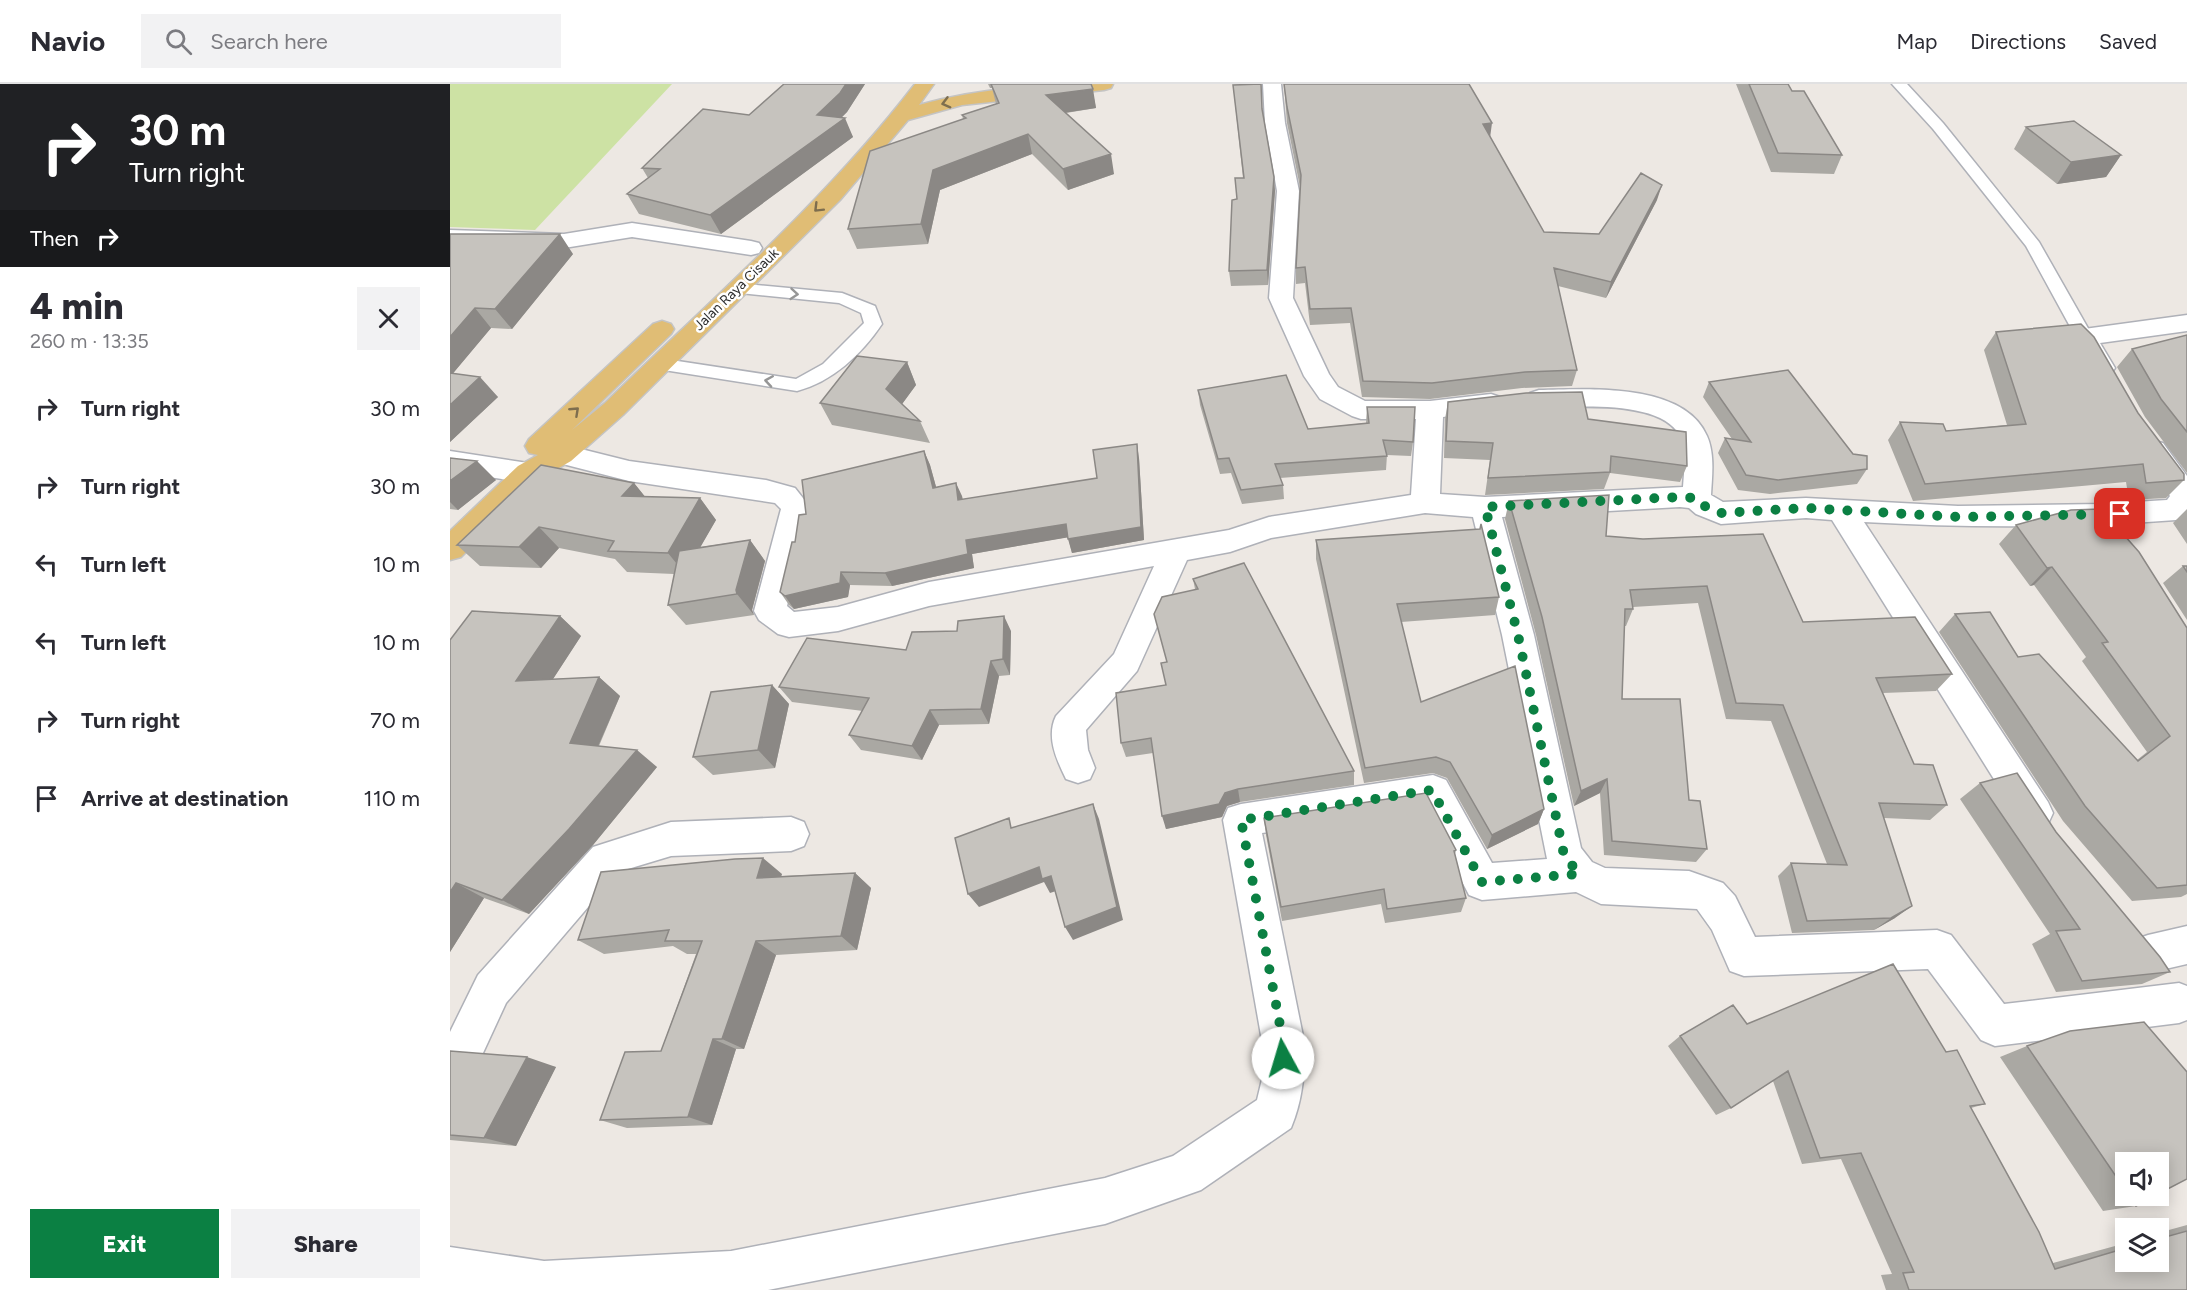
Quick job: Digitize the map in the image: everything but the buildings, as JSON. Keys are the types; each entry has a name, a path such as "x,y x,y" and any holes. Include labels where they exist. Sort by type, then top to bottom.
{"main road":[{"name":"Jalan Raya Cisauk","path":"702,292 875,132 912,84"},
{"name":"Jalan Raya Cisauk","path":"550,449 614,409 832,195 925,84"},
{"path":"900,116 961,99 1104,84"},
{"name":"Jalan Raya Cisauk","path":"450,549 528,473 678,315"}],"street":[{"path":"1272,84 1275,123 1288,191 1281,298 1317,376 1329,393 1361,410 1430,410 1522,399 1596,397 1645,403 1675,415 1690,429 1696,445 1696,498"},
{"path":"450,237 564,241 632,230 751,248"},
{"path":"2116,394 2084,337 2187,323"},
{"path":"1425,503 1430,410"},
{"path":"550,449 629,471 723,482 785,495 796,507 770,611 789,625 838,619 929,594 1230,541 1269,528 1425,503 1485,507 1696,498 1706,507 1721,513 1806,508 1958,517 2102,515 2176,510 2186,497 2139,431"},
{"path":"450,461 528,473"},
{"path":"1485,507 1518,635 1564,855 1579,874 1601,886 1689,889 1703,892 1719,906 1744,957 1937,950 1995,1026 2183,1009 2138,942 2187,945"},
{"path":"1841,510 2048,834"},
{"path":"2102,515 2120,543"},
{"path":"1078,768 1071,750 1068,726 1126,662 1177,549"},
{"path":"450,1270 547,1288 731,1274 1105,1201 1185,1174 1276,1113 1283,1063 1283,1041 1241,820 1432,790 1482,882 1579,874"},
{"path":"450,1077 492,989 606,859 671,839 791,834"}],"lane":[{"path":"1899,84 1938,126 2033,245 2084,337"},
{"path":"658,364 797,385 813,382 824,374 873,324 869,310 842,298 736,288"}],"green space":[{"path":"450,84 672,84 535,230 450,227"}],"route":[{"path":"1283,1058 1283,1041 1241,820 1432,790 1482,882 1579,874 1564,855 1518,635 1485,507 1680,497 1696,498 1706,507 1721,513 1806,508 1958,517 2120,514"}]}
